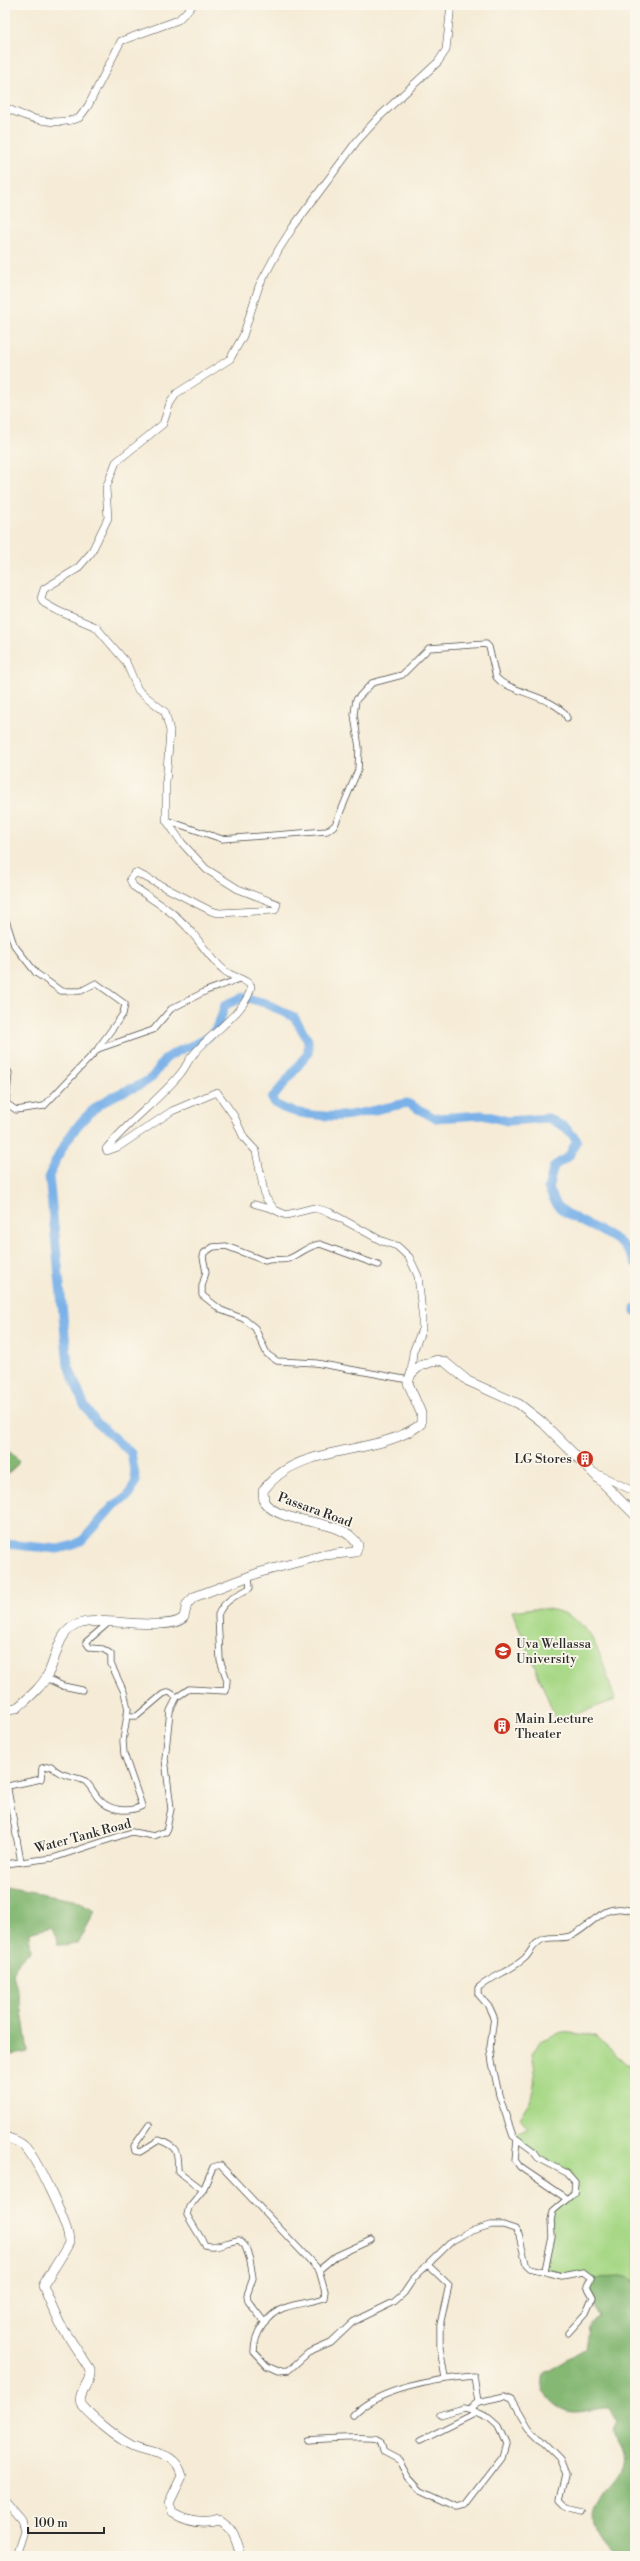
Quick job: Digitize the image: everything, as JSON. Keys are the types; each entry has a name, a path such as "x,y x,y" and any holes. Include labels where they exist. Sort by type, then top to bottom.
{"main road":[{"path":"410,1377 415,1369 437,1360 445,1362 468,1382 519,1404 542,1422 635,1515"},
{"name":"Passara Road","path":"5,1709 17,1708 46,1678 60,1640 70,1629 86,1622 106,1621 140,1624 179,1621 184,1617 187,1604 194,1597 249,1578 261,1572 324,1555 353,1554 357,1551 358,1545 350,1535 328,1526 277,1512 267,1506 262,1498 263,1491 276,1477 308,1460 383,1441 421,1424 422,1418 410,1389 410,1377"},
{"path":"5,2137 21,2143 31,2153 52,2196 68,2235 68,2244 43,2286 60,2324 90,2370 90,2377 81,2394 81,2404 130,2445 157,2451 172,2460 182,2476 169,2503 172,2512 193,2521 204,2523 219,2519 228,2524 234,2533 241,2556"}],"street":[{"path":"5,107 25,118 52,121 78,118 88,106 121,41 178,20 193,5"},
{"path":"274,1210 265,1197 256,1151 244,1138 234,1116 217,1092 172,1111 110,1152 106,1149 169,1086 182,1072 193,1055 247,999 251,986 247,981 239,979 224,970 174,914 130,884 130,879 139,874 170,892 219,913 275,910 277,904 238,889 206,869 194,859 166,820 166,783 170,731 165,712 138,690 126,662 107,637 96,627 44,603 41,593 48,586 77,570 92,553 108,518 106,488 116,462 163,424 170,402 177,393 230,359 243,336 259,286 279,249 293,228 357,141 378,117 438,62 446,50 451,5"},
{"path":"166,820 222,839 327,831 335,825 358,770 359,748 354,714 356,700 372,683 402,675 429,648 486,644 489,647 496,677 500,681 553,705 565,713 567,718"},
{"path":"5,917 14,945 36,973 61,991 82,991 96,983 125,1004 123,1014 98,1049 44,1106 32,1110 16,1110 6,1103 9,1073 5,1066"},
{"path":"98,1049 153,1030 171,1009 206,991 239,979"},
{"path":"254,1204 286,1215 314,1208 328,1212 382,1241 397,1246 409,1257 418,1276 422,1312 422,1329 413,1352 410,1377 316,1363 277,1361 267,1354 255,1328 244,1319 221,1310 202,1296 202,1286 206,1272 203,1257 204,1253 213,1247 226,1246 265,1261 273,1258 287,1260 311,1245 320,1244 378,1265"},
{"path":"587,1468 635,1492"},
{"path":"126,1716 137,1716 163,1694 169,1692 177,1697 189,1689 226,1691 228,1680 220,1660 220,1639 217,1627 220,1609 238,1592 250,1588 249,1578"},
{"path":"20,1862 8,1786 41,1779 42,1768 51,1766 56,1773 86,1782 105,1804 124,1810 134,1810 142,1806 124,1754 123,1741 128,1709 124,1692 111,1664 111,1654 103,1649 88,1646 86,1642 106,1625 106,1621"},
{"path":"46,1678 63,1686 82,1690"},
{"name":"Water Tank Road","path":"5,1864 53,1858 132,1832 154,1836 166,1831 171,1798 165,1759 170,1711 177,1697"},
{"path":"545,2270 552,2237 551,2220 553,2211 574,2193 576,2188 575,2182 567,2173 538,2158 532,2150 513,2136 498,2095 492,2062 490,2047 494,2017 490,2008 478,1994 478,1988 525,1958 536,1944 543,1939 562,1939 574,1934 603,1912 623,1908 635,1912"},
{"path":"149,2125 134,2146 135,2151 140,2152 159,2140 174,2145 177,2152 178,2171 203,2190"},
{"path":"517,2140 515,2160 520,2167 567,2199"},
{"path":"265,2322 248,2301 247,2295 253,2278 245,2246 239,2240 228,2241 211,2247 205,2245 187,2215 189,2207 203,2190 208,2174 213,2167 220,2165 319,2270 325,2291 324,2298 309,2304 282,2308 265,2322 258,2332 254,2343 254,2352 267,2366 278,2371 289,2370 308,2354 331,2343 354,2322 394,2302 404,2293 414,2278 429,2266 452,2241 468,2232 491,2225 503,2225 515,2229 519,2235 526,2264 530,2268 545,2270 562,2276 583,2272 591,2278 587,2286 593,2297 588,2307 568,2333"},
{"path":"319,2270 336,2256 371,2240"},
{"path":"429,2266 449,2285 440,2325 444,2378"},
{"path":"353,2415 363,2405 375,2398 444,2378 474,2376 478,2402"},
{"path":"440,2415 469,2409 478,2402 505,2396 512,2399 529,2428 560,2459 566,2474 560,2500 567,2507 581,2511"},
{"path":"308,2440 342,2440 364,2437 378,2439 382,2443 384,2452 399,2460 408,2476 421,2490 458,2507 466,2505 490,2476 502,2458 506,2444 498,2426 489,2418 469,2409"},
{"path":"420,2441 476,2413"},
{"path":"6,2505 21,2521 24,2531 16,2556"}],"green space":[{"path":"5,1448 18,1459 18,1464 5,1476"},
{"path":"534,1608 554,1610 570,1616 582,1625 598,1650 615,1700 557,1721 512,1611"},
{"path":"5,1888 73,1900 95,1911 78,1944 58,1945 57,1936 51,1927 29,1933 31,1951 18,1961 13,1974 21,2004 28,2052 7,2056 5,2054"},
{"path":"562,2032 596,2036 635,2072 635,2281 626,2277 591,2278 589,2274 568,2275 545,2270 553,2211 576,2188 567,2173 549,2165 513,2136 528,2127 520,2118 530,2101 535,2087 535,2073 532,2053 542,2040"},
{"path":"626,2277 635,2281 635,2556 613,2556 601,2539 595,2525 594,2517 597,2504 623,2469 624,2454 612,2432 617,2422 610,2408 575,2412 568,2411 554,2404 545,2393 543,2379 545,2372 586,2348 589,2327 599,2316 587,2286 591,2278"}],"waterway":[{"path":"5,1544 58,1549 74,1545 84,1539 113,1506 128,1496 136,1481 131,1453 95,1421 84,1405 68,1365 49,1176 66,1142 90,1113 110,1098 136,1087 151,1078 163,1061 168,1057 210,1036 216,1029 225,1005 244,997 265,1003 294,1017 308,1040 308,1053 272,1099 285,1109 307,1114 342,1116 407,1103 435,1118 483,1115 508,1121 548,1118 565,1127 577,1140 569,1156 554,1166 548,1188 555,1202 570,1216 612,1237 622,1244 635,1263"}],"place":[{"name":"LG Stores","path":"585,1459"},
{"name":"Uva Wellassa University","path":"503,1651"},
{"name":"Main Lecture Theater","path":"502,1726"}]}
